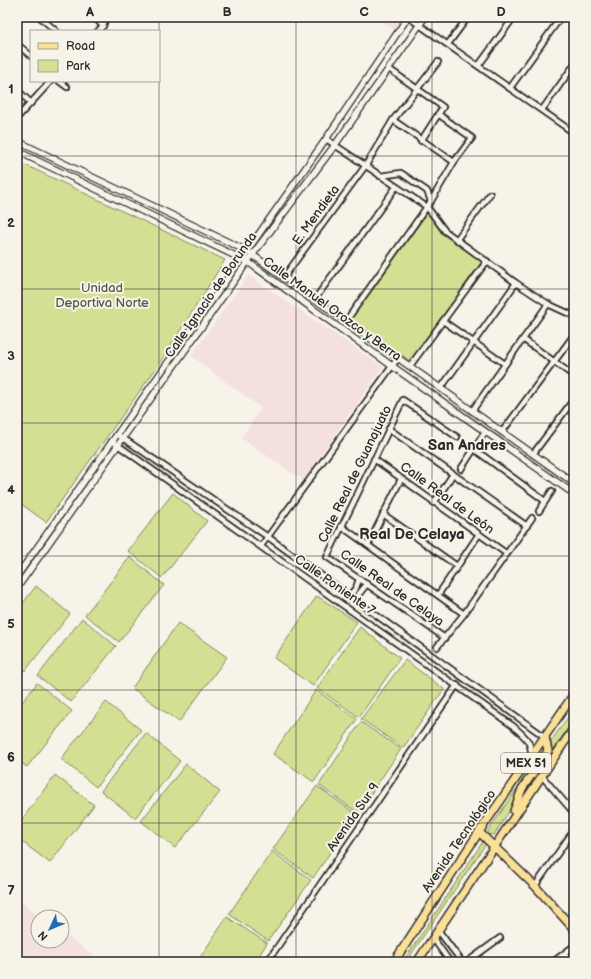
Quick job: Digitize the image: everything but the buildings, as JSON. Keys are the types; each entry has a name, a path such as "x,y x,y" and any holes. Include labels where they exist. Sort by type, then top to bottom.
{"main road":[{"name":"Avenida Tecnológico","path":"394,962 479,832 574,694"},
{"name":"MEX 51","path":"417,962 508,824 574,728"},
{"path":"508,824 522,789 548,751 545,737"},
{"path":"479,832 535,886 574,930"}],"street":[{"path":"40,17 55,30"},
{"path":"94,17 103,26"},
{"path":"99,30 103,26 106,17"},
{"path":"408,17 479,65 574,133"},
{"name":"Calle Ignacio de Borunda","path":"17,576 326,139 408,17"},
{"name":"Calle Ignacio de Borunda","path":"17,588 253,254 335,145 425,17"},
{"path":"448,44 468,17"},
{"path":"479,65 514,17"},
{"path":"510,88 561,17"},
{"path":"17,44 30,55"},
{"name":"E. Mendieta","path":"284,277 366,166 393,120 438,62"},
{"path":"542,110 574,65"},
{"path":"389,69 444,107 421,141"},
{"path":"17,118 50,82"},
{"path":"60,82 67,88"},
{"path":"17,90 31,103"},
{"path":"346,321 427,207 454,162 472,138 438,114"},
{"path":"393,120 421,141 454,162"},
{"path":"326,139 427,207 445,231 516,283 548,304 574,316"},
{"name":"Calle Manuel Orozco y Berra","path":"17,141 253,254 574,483"},
{"name":"Calle Manuel Orozco y Berra","path":"17,151 242,258 574,494"},
{"path":"380,176 401,173 427,191 431,201"},
{"path":"315,299 396,187"},
{"path":"457,239 490,194"},
{"path":"410,366 487,261"},
{"path":"441,388 516,283"},
{"path":"472,411 548,304"},
{"path":"443,321 505,364"},
{"path":"502,432 574,335"},
{"path":"523,339 574,376"},
{"path":"261,546 398,358"},
{"path":"533,454 574,399"},
{"name":"Calle Real de Guanajuato","path":"327,556 403,400 456,437"},
{"path":"389,429 527,526"},
{"path":"461,469 485,432"},
{"name":"Calle Poniente 7","path":"117,434 268,537 545,737"},
{"name":"Calle Poniente 7","path":"112,441 513,726 528,739 532,749 531,756"},
{"path":"474,449 545,501"},
{"name":"Calle Real de León","path":"374,459 507,554"},
{"path":"434,503 453,474"},
{"path":"368,545 401,479"},
{"path":"539,511 552,491"},
{"path":"383,514 457,566"},
{"path":"437,647 464,614 532,518"},
{"path":"341,526 464,614"},
{"path":"438,595 479,534"},
{"name":"Calle Real de Celaya","path":"327,556 445,638"},
{"path":"349,596 356,588 359,579"},
{"path":"354,600 367,584"},
{"name":"Avenida Sur 9","path":"267,962 457,685"},
{"path":"541,775 574,813"},
{"path":"535,886 574,830"},
{"path":"438,930 462,962"},
{"path":"433,938 450,962"},
{"path":"468,962 500,938"},
{"path":"553,962 574,946"},
{"path":"564,954 571,962"}],"shaded area":[{"path":"376,17 406,17 395,31"},
{"path":"248,275 383,367 303,480 241,438 261,408 191,356"},
{"path":"17,899 30,909 30,949 70,949 70,938 102,962 22,962 17,956"}],"green space":[{"name":"Unidad Deportiva Norte","path":"17,161 225,260 157,367 46,522 17,501"},
{"path":"428,212 442,234 482,261 410,361 351,320"},
{"path":"173,493 207,521 162,578 128,551"},
{"path":"130,557 164,585 119,642 85,615"},
{"path":"36,586 70,614 25,671 17,664 17,611"},
{"path":"317,596 357,622 313,686 274,658"},
{"path":"82,618 116,646 71,702 38,676"},
{"path":"178,623 227,657 179,722 132,688"},
{"path":"360,627 400,658 359,717 317,688"},
{"path":"405,660 444,689 403,748 361,719"},
{"path":"37,683 72,711 27,767 17,760 17,709"},
{"path":"316,690 357,719 314,782 273,754"},
{"path":"106,702 141,730 96,787 61,759"},
{"path":"574,709 574,719 549,756 551,741"},
{"path":"361,722 401,749 358,813 319,785"},
{"path":"146,733 180,761 135,818 101,791"},
{"path":"541,753 545,755 494,835 488,834 488,831"},
{"path":"186,764 220,792 175,848 141,821"},
{"path":"55,775 94,805 50,863 17,838 17,826"},
{"path":"317,786 356,814 313,878 273,849"},
{"path":"484,840 487,842 406,962 403,962"},
{"path":"272,851 311,880 268,941 229,914"},
{"path":"227,917 267,943 255,962 197,962"}],"district":[{"name":"San Andres","path":"467,445"},
{"name":"Real De Celaya","path":"412,534"}]}
